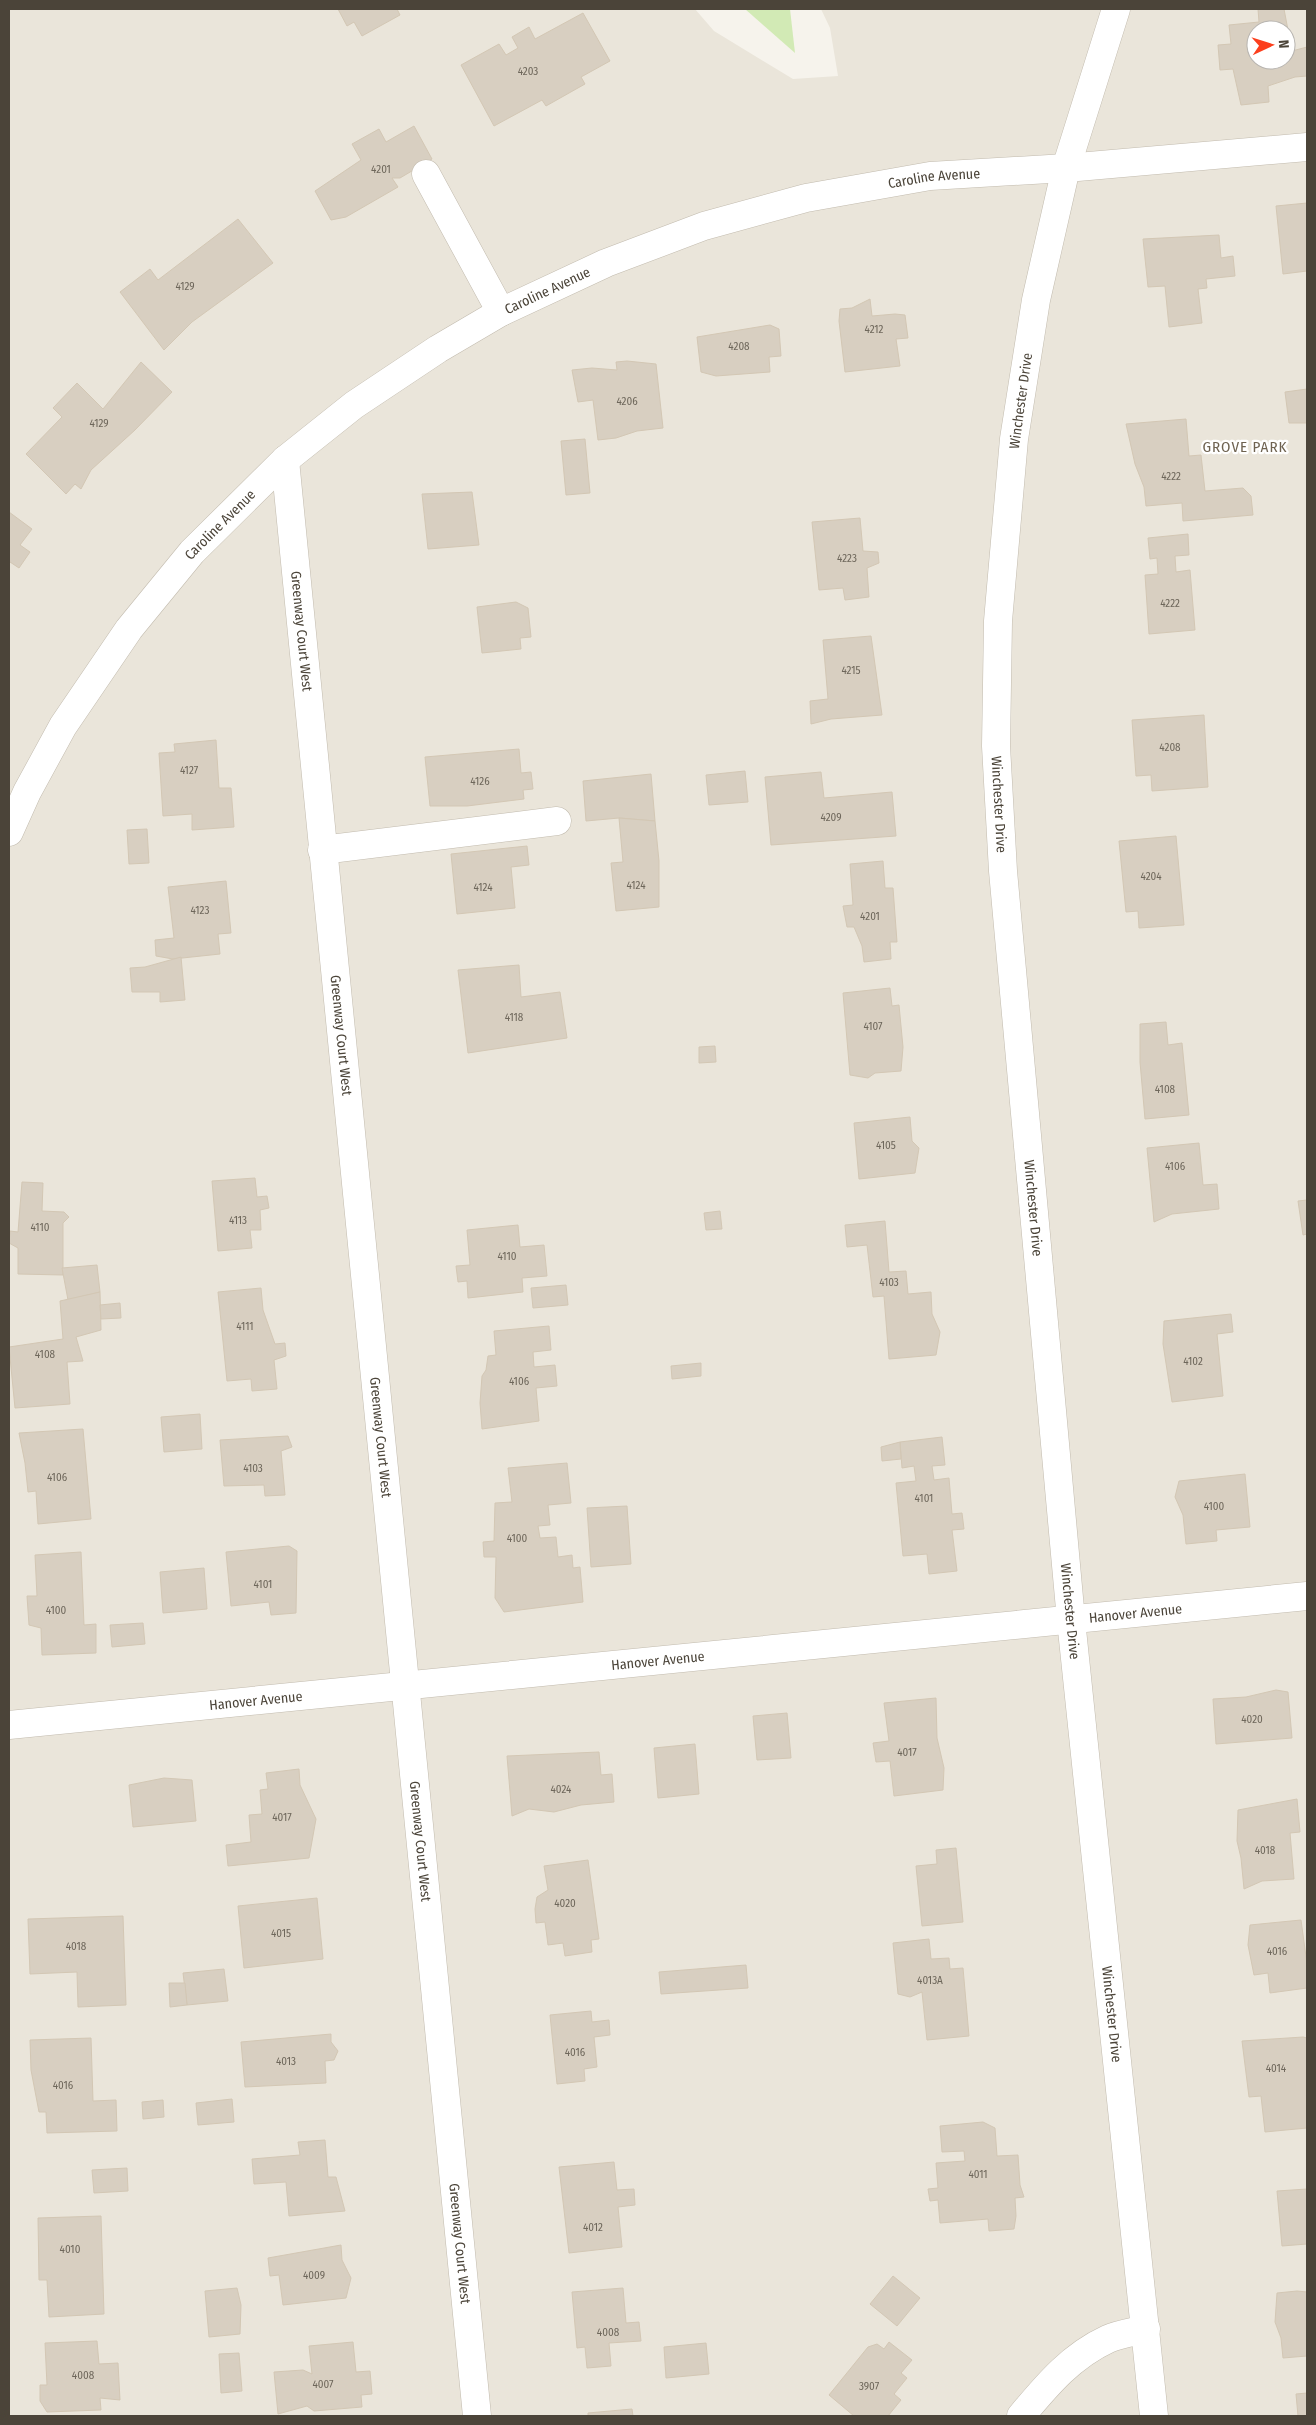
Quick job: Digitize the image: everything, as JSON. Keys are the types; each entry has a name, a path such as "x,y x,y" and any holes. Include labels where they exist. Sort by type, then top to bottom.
{"street":[{"name":"Winchester Drive","path":"1116,9 1066,168 1036,300 1014,439 998,621 996,746 1002,871 1071,1620 1154,2416"},
{"name":"Caroline Avenue","path":"9,832 27,792 64,726 129,629 192,552 285,460 354,405 438,349 501,312 606,263 704,226 806,198 930,176 1066,168 1307,147"},
{"path":"426,174 501,312"},
{"name":"Greenway Court West","path":"285,460 477,2416"},
{"path":"322,850 558,821"},
{"name":"Hanover Avenue","path":"9,1725 1307,1596"},
{"path":"1021,2416 1049,2382 1076,2356 1110,2338 1146,2328"}],"shaded area":[{"path":"9,9 695,9 714,31 793,79 838,76 830,28 821,9 1307,9 1307,2416 9,2416"}],"green space":[{"path":"745,9 790,9 795,53"}],"building":[{"path":"338,9 397,9 400,15 362,36 354,22 347,26"},
{"path":"1258,9 1284,9 1286,20 1259,20"},
{"path":"583,13 610,61 581,77 585,84 546,106 542,100 494,126 461,65 499,44 506,55 518,48 512,37 529,27 535,39"},
{"path":"1246,23 1246,70 1296,70 1296,50 1307,47 1307,76 1295,77 1268,86 1269,102 1241,105 1233,69 1220,70 1218,45 1231,44 1229,25"},
{"path":"414,126 432,159 400,178 392,178 398,187 346,217 331,220 315,191 361,160 352,144 379,129 386,142"},
{"path":"1307,203 1307,271 1283,274 1276,206"},
{"path":"238,219 273,263 192,322 164,350 120,292 150,269 158,280"},
{"path":"1219,235 1221,258 1233,256 1235,276 1206,279 1207,288 1198,289 1202,323 1169,327 1165,286 1148,287 1143,239"},
{"path":"870,299 872,316 905,315 908,338 896,339 900,366 845,372 839,321 840,309 852,308"},
{"path":"770,325 779,329 781,356 769,357 770,372 716,376 701,372 697,337"},
{"path":"627,361 656,364 663,428 637,431 616,438 598,440 593,400 578,402 572,370 592,368 617,370 616,362"},
{"path":"141,362 172,392 135,430 91,470 81,489 75,484 66,494 26,454 62,417 53,408 77,383 103,409"},
{"path":"1307,389 1307,423 1289,423 1285,392"},
{"path":"1186,419 1189,456 1201,455 1205,491 1243,488 1251,496 1253,515 1183,521 1182,503 1146,506 1144,487 1135,464 1126,424"},
{"path":"585,439 590,493 566,495 561,441"},
{"path":"472,492 479,545 428,549 422,494"},
{"path":"9,512 32,529 20,545 30,552 19,568 10,562 9,564"},
{"path":"860,518 863,551 878,552 879,563 867,568 869,597 845,600 843,588 819,590 812,522"},
{"path":"1188,534 1189,555 1175,556 1176,572 1190,570 1195,630 1149,634 1145,575 1158,574 1157,558 1150,559 1148,538"},
{"path":"516,602 528,608 531,637 520,638 521,649 482,653 477,607"},
{"path":"871,636 882,715 831,719 811,724 810,701 828,699 823,640"},
{"path":"1204,715 1208,787 1152,791 1151,775 1136,776 1132,720"},
{"path":"216,740 219,788 231,788 234,827 192,830 192,814 163,816 159,753 175,752 174,744"},
{"path":"519,749 521,773 531,772 533,789 523,790 524,799 467,806 430,806 425,757"},
{"path":"745,771 748,802 709,805 706,775"},
{"path":"821,772 824,798 892,792 896,836 771,845 765,777"},
{"path":"651,774 655,821 619,818 586,821 583,781"},
{"path":"619,818 655,821 659,861 659,907 616,911 611,863 623,862"},
{"path":"147,829 149,863 129,864 127,830"},
{"path":"1176,836 1184,925 1139,928 1138,911 1126,912 1119,841"},
{"path":"527,846 529,865 511,867 515,908 457,914 451,854"},
{"path":"883,861 885,888 893,888 897,942 890,942 891,959 864,962 862,946 854,927 847,927 843,906 853,905 850,864"},
{"path":"226,881 231,933 218,934 220,954 173,959 156,956 155,940 174,938 168,887"},
{"path":"181,957 185,1000 160,1002 160,992 132,992 130,968 145,967"},
{"path":"519,965 521,997 560,992 567,1038 468,1053 458,970"},
{"path":"890,988 892,1006 899,1005 903,1047 901,1071 875,1073 868,1078 850,1075 843,993"},
{"path":"1166,1022 1168,1045 1182,1043 1189,1115 1145,1119 1140,1062 1140,1024"},
{"path":"715,1046 716,1062 699,1063 699,1047"},
{"path":"910,1117 912,1141 919,1148 915,1173 859,1179 854,1123"},
{"path":"1199,1143 1203,1185 1217,1184 1219,1209 1172,1214 1154,1222 1147,1148"},
{"path":"255,1178 257,1197 267,1196 269,1208 260,1210 261,1230 250,1230 252,1248 218,1251 212,1181"},
{"path":"22,1182 43,1183 42,1211 64,1212 69,1217 63,1223 63,1275 18,1274 18,1248 9,1243 10,1231 18,1232"},
{"path":"1307,1200 1307,1234 1303,1235 1298,1201"},
{"path":"720,1211 722,1229 706,1230 704,1213"},
{"path":"885,1221 889,1272 906,1271 908,1294 931,1292 932,1314 940,1332 936,1355 889,1359 884,1296 873,1297 867,1245 847,1247 845,1225"},
{"path":"518,1225 520,1247 544,1245 547,1276 522,1278 523,1292 468,1298 467,1281 458,1282 456,1266 470,1265 467,1230"},
{"path":"97,1265 100,1292 68,1300 62,1268"},
{"path":"566,1285 568,1305 533,1308 531,1288"},
{"path":"261,1288 263,1310 275,1344 285,1343 286,1356 274,1360 277,1389 252,1391 251,1379 227,1381 218,1292"},
{"path":"100,1292 101,1330 76,1337 83,1361 67,1362 70,1404 15,1408 9,1347 63,1339 60,1301"},
{"path":"120,1303 121,1318 101,1319 100,1305"},
{"path":"1231,1314 1233,1332 1217,1334 1223,1396 1172,1402 1163,1344 1164,1321"},
{"path":"549,1326 551,1350 533,1352 534,1367 555,1365 557,1386 536,1388 539,1421 482,1429 480,1403 482,1376 486,1370 488,1356 496,1355 494,1331"},
{"path":"701,1363 701,1376 672,1379 671,1366"},
{"path":"200,1414 202,1449 164,1452 161,1417"},
{"path":"83,1429 91,1519 38,1524 36,1491 28,1492 19,1433"},
{"path":"288,1436 292,1447 281,1451 285,1495 265,1496 264,1485 224,1486 220,1440"},
{"path":"942,1437 945,1465 932,1466 934,1480 949,1478 952,1514 962,1513 964,1529 952,1530 957,1571 929,1574 927,1554 903,1556 896,1483 916,1481 914,1466 902,1468 900,1442"},
{"path":"900,1442 901,1459 882,1461 881,1447"},
{"path":"567,1463 571,1503 548,1505 550,1525 538,1526 540,1538 556,1537 558,1557 572,1555 573,1568 580,1567 583,1602 504,1612 495,1598 496,1557 484,1557 483,1542 494,1541 495,1503 512,1502 508,1468"},
{"path":"1245,1474 1250,1527 1216,1530 1217,1541 1186,1544 1183,1515 1175,1497 1179,1481"},
{"path":"627,1506 631,1564 591,1567 587,1508"},
{"path":"289,1546 297,1551 296,1613 271,1615 269,1602 231,1606 226,1552"},
{"path":"81,1552 84,1625 96,1624 96,1653 42,1655 41,1628 29,1625 27,1596 37,1596 35,1555"},
{"path":"204,1568 207,1609 163,1613 160,1572"},
{"path":"143,1623 145,1644 112,1647 110,1625"},
{"path":"1276,1690 1288,1692 1292,1738 1216,1744 1213,1699 1246,1697"},
{"path":"936,1698 937,1738 944,1768 943,1790 894,1796 890,1761 876,1762 873,1743 889,1741 884,1703"},
{"path":"787,1713 791,1758 757,1760 753,1716"},
{"path":"695,1744 699,1794 658,1798 654,1748"},
{"path":"599,1752 601,1775 612,1774 614,1802 581,1805 554,1812 529,1809 512,1816 507,1756"},
{"path":"299,1769 300,1785 316,1819 309,1858 228,1866 226,1845 251,1842 249,1815 262,1814 260,1790 268,1789 266,1773"},
{"path":"164,1778 192,1780 196,1821 133,1827 129,1785"},
{"path":"1297,1799 1300,1832 1290,1833 1294,1879 1262,1881 1244,1889 1241,1858 1237,1841 1238,1810"},
{"path":"956,1848 963,1922 922,1926 916,1866 937,1864 936,1850"},
{"path":"588,1860 599,1939 591,1940 592,1952 565,1956 563,1943 548,1945 545,1922 536,1923 535,1909 537,1897 548,1890 544,1866"},
{"path":"317,1898 323,1959 244,1968 238,1906"},
{"path":"123,1916 126,2005 78,2007 77,1972 30,1974 28,1919"},
{"path":"1301,1920 1307,1964 1307,1988 1270,1993 1268,1973 1254,1975 1248,1945 1250,1925"},
{"path":"929,1939 931,1959 949,1958 950,1969 963,1968 969,2036 927,2040 922,1992 910,1997 898,1994 893,1943"},
{"path":"746,1965 748,1988 661,1994 659,1972"},
{"path":"224,1969 228,2001 187,2005 183,1973"},
{"path":"169,1983 185,1983 187,2005 170,2007"},
{"path":"591,2011 592,2022 609,2020 610,2035 594,2037 597,2067 584,2069 585,2081 557,2084 550,2015"},
{"path":"331,2034 331,2042 338,2051 334,2060 325,2061 326,2083 245,2087 241,2042"},
{"path":"91,2038 93,2101 116,2100 117,2131 47,2133 46,2112 39,2112 31,2070 30,2040"},
{"path":"1307,2038 1307,2128 1265,2132 1261,2096 1249,2097 1242,2041"},
{"path":"232,2099 234,2122 198,2125 196,2103"},
{"path":"163,2100 164,2117 143,2119 142,2102"},
{"path":"983,2122 995,2128 997,2156 1018,2155 1020,2185 1024,2197 1015,2198 1016,2216 1014,2229 989,2231 988,2219 940,2223 938,2200 930,2201 928,2189 938,2188 936,2163 965,2161 964,2151 942,2152 940,2126"},
{"path":"325,2140 328,2177 336,2177 345,2211 289,2216 286,2182 254,2184 252,2159 300,2155 298,2142"},
{"path":"614,2162 617,2190 634,2189 635,2205 618,2207 622,2247 569,2253 559,2167"},
{"path":"127,2168 128,2191 94,2193 92,2170"},
{"path":"1307,2189 1307,2244 1282,2246 1277,2191"},
{"path":"101,2216 104,2314 49,2317 47,2280 39,2280 38,2218"},
{"path":"341,2245 342,2260 351,2278 346,2298 283,2305 279,2275 270,2276 268,2258"},
{"path":"893,2276 920,2298 897,2326 870,2304"},
{"path":"237,2288 241,2305 240,2334 209,2337 205,2291"},
{"path":"623,2288 626,2323 639,2322 641,2341 609,2343 611,2366 587,2368 585,2347 577,2348 572,2292"},
{"path":"1307,2292 1307,2356 1283,2358 1281,2338 1275,2322 1277,2293"},
{"path":"97,2341 99,2364 118,2363 120,2400 100,2398 101,2410 47,2412 40,2401 40,2385 47,2385 45,2343"},
{"path":"353,2342 356,2372 370,2371 372,2394 361,2395 362,2407 314,2411 307,2406 278,2414 274,2372 303,2370 312,2374 309,2346"},
{"path":"889,2342 912,2360 901,2373 907,2378 894,2394 901,2400 888,2416 854,2416 829,2395 868,2347 877,2344 884,2349"},
{"path":"706,2343 709,2374 666,2378 664,2347"},
{"path":"239,2353 242,2391 221,2393 219,2354"},
{"path":"1307,2393 1307,2416 1298,2416 1296,2394"},
{"path":"632,2409 633,2416 588,2416 588,2413"}],"district":[{"name":"GROVE PARK","path":"1245,447"}]}
